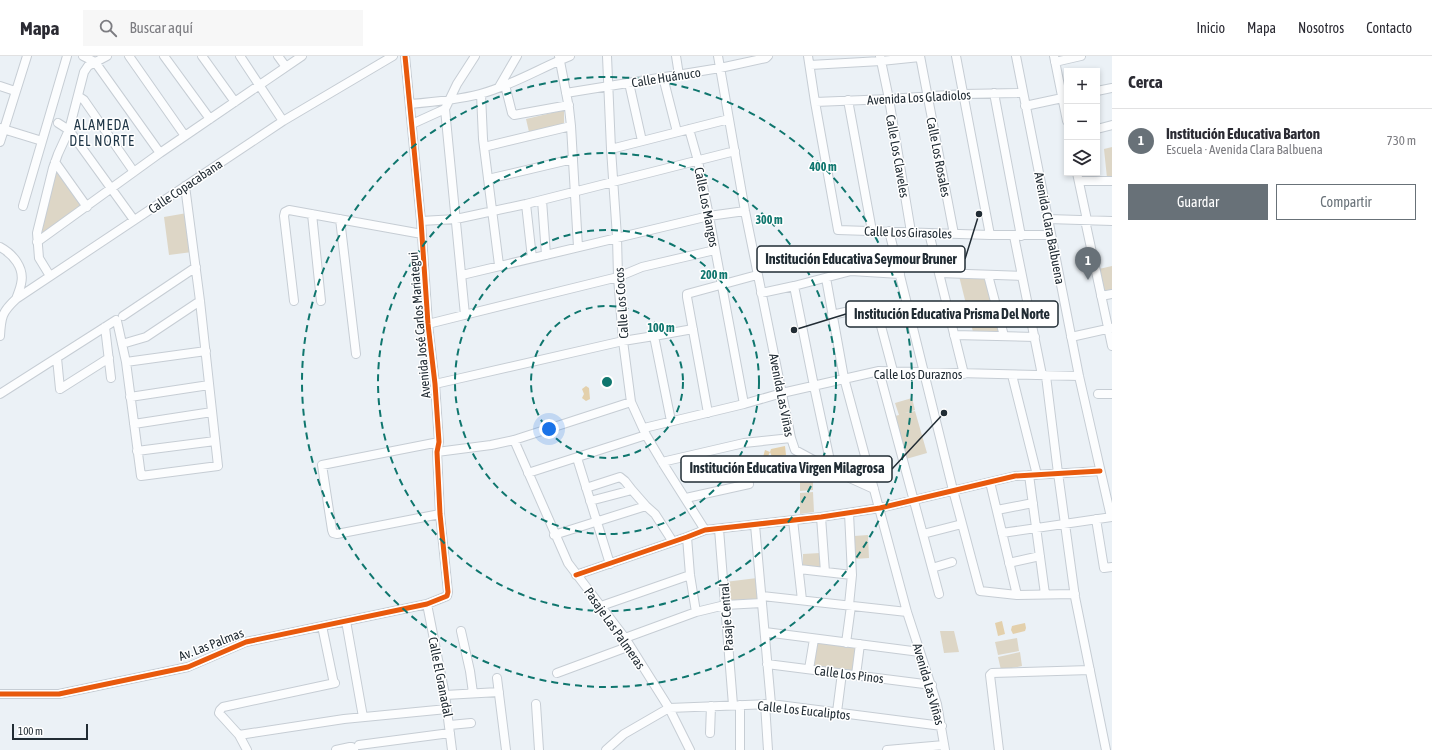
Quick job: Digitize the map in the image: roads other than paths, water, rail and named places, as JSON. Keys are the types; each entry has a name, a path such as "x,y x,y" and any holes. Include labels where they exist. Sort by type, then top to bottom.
{"street":[{"path":"0,142 2,129 27,56"},
{"path":"23,206 67,56"},
{"path":"83,56 96,62 160,154"},
{"path":"50,276 39,258 37,233 55,162 70,130 84,72 88,66 107,56"},
{"path":"130,56 185,136"},
{"path":"164,56 210,119"},
{"path":"202,56 235,102"},
{"path":"240,56 283,121"},
{"path":"278,56 286,68"},
{"path":"37,242 185,136 302,56"},
{"name":"Calle Copacabana","path":"0,336 1,321 5,309 16,299 283,121 393,56"},
{"name":"Avenida José Carlos Mariategui","path":"405,56 421,221 428,324 435,384 439,442 437,452 440,514 448,592"},
{"path":"465,315 445,109 457,84 474,56"},
{"path":"517,56 502,86 514,115 569,105"},
{"path":"410,104 450,100 481,94 502,86 559,58 570,56"},
{"name":"Calle Los Cocos","path":"608,56 611,149 618,277 623,341 631,402 645,432 662,462 705,530"},
{"path":"676,56 679,75"},
{"name":"Avenida Las Viñas","path":"718,56 757,275 794,450 832,470 874,489 907,612 932,684 942,726 945,748"},
{"path":"808,56 815,102"},
{"path":"810,65 880,58 920,56"},
{"name":"Calle Los Rosales","path":"920,56 954,234"},
{"path":"956,56 990,235"},
{"name":"Avenida Clara Balbuena","path":"1016,56 1022,93 1079,376 1111,517"},
{"path":"1064,94 1055,59 1081,56"},
{"name":"Calle Huánuco","path":"566,93 720,68 767,57"},
{"path":"559,58 569,105 578,247"},
{"name":"Calle Los Claveles","path":"880,58 889,99 911,232"},
{"path":"663,77 677,132"},
{"path":"629,83 642,141"},
{"path":"0,86 15,91"},
{"path":"1100,90 1112,88"},
{"name":"Avenida Los Gladiolos","path":"815,102 889,99 927,95 1022,93"},
{"path":"481,94 484,147 499,265"},
{"path":"994,94 1018,236 1022,276 1034,337 1044,376 1075,594 1106,750"},
{"path":"78,96 84,100 134,172"},
{"path":"1025,106 1064,98"},
{"path":"848,100 872,231"},
{"name":"Calle Los Girasoles","path":"815,102 838,230 1018,236 1051,235"},
{"path":"412,124 445,109"},
{"path":"611,149 729,119"},
{"path":"58,123 70,130 134,220"},
{"path":"1100,128 1112,125"},
{"path":"484,147 571,126"},
{"path":"2,129 42,141"},
{"name":"Calle Los Mangos","path":"688,129 698,161 744,404"},
{"path":"421,221 456,219 492,210 526,204 735,151"},
{"path":"488,179 573,159"},
{"path":"55,162 87,207"},
{"path":"1112,181 1078,177 1101,296 1110,328 1112,346"},
{"path":"119,319 141,476 218,466 206,351 185,186"},
{"path":"542,200 546,255"},
{"path":"526,204 532,258"},
{"path":"294,302 284,216 285,212 289,210 422,234"},
{"path":"462,275 709,216 745,211"},
{"path":"312,214 321,301"},
{"path":"340,219 356,354"},
{"path":"1048,219 1112,221"},
{"path":"889,231 908,312 925,372 953,490 980,591 1017,594 1075,594"},
{"path":"929,233 964,374"},
{"path":"0,247 12,256 20,267 22,283 16,299"},
{"path":"428,324 618,277 642,268 715,250"},
{"path":"0,394 119,319 196,267"},
{"path":"761,293 851,271 900,274"},
{"path":"939,273 1022,276"},
{"path":"708,413 687,297 688,294 722,283 757,275"},
{"path":"988,275 1004,336"},
{"path":"826,278 844,378 874,489"},
{"path":"794,286 832,470"},
{"path":"1101,296 1112,294"},
{"path":"122,344 146,337 200,301"},
{"path":"832,315 854,310 908,312"},
{"path":"877,311 893,371"},
{"path":"105,327 111,378"},
{"path":"1071,337 1110,328"},
{"path":"435,384 623,341 693,329"},
{"path":"954,335 1034,337"},
{"path":"654,336 671,421"},
{"path":"126,362 206,351"},
{"path":"57,358 60,389 109,358"},
{"path":"880,371 939,594"},
{"name":"Calle Los Duraznos","path":"528,473 577,458 671,421 844,378 880,371 1079,376"},
{"path":"1012,375 1033,475 1033,503 1045,594"},
{"path":"130,397 209,385"},
{"path":"1098,394 1112,394"},
{"path":"437,452 491,445 514,440 631,402"},
{"path":"134,424 212,412"},
{"path":"662,462 744,444 791,438"},
{"name":"Pasaje Las Palmeras","path":"514,440 554,535 568,563 625,638 670,708 690,750"},
{"path":"137,451 215,441"},
{"path":"439,442 322,465 333,534 440,514"},
{"path":"577,458 610,564"},
{"path":"576,575 688,538 705,530 821,517 880,508 1015,476 1100,471"},
{"path":"586,488 620,477 625,480 646,506 655,514 673,542"},
{"path":"990,482 1017,594"},
{"path":"686,498 749,484"},
{"path":"590,501 632,490"},
{"path":"997,510 1033,503"},
{"path":"554,535 646,506"},
{"path":"846,643 852,575 849,513"},
{"path":"821,517 825,572"},
{"path":"1002,533 1111,517"},
{"path":"1096,519 1104,568 1112,567"},
{"path":"793,520 802,600"},
{"path":"923,534 962,524"},
{"path":"755,525 767,664 768,750"},
{"name":"Pasaje Central","path":"719,529 725,605 740,750"},
{"path":"688,538 690,575 696,612"},
{"path":"1009,563 1040,556"},
{"path":"932,568 952,562"},
{"path":"799,569 852,575"},
{"path":"601,606 690,575"},
{"name":"Av. Las Palmas","path":"0,694 59,694 188,667 246,642 427,604 446,596 448,592"},
{"path":"625,638 696,612 725,605 762,600 802,600 907,612"},
{"name":"Calle El Granadal","path":"427,604 445,694 452,750"},
{"path":"346,621 363,717"},
{"path":"247,750 239,735 219,713 220,710 223,707 334,681 322,626"},
{"path":"461,631 470,671 473,693"},
{"path":"765,632 920,652"},
{"path":"809,669 814,639"},
{"path":"856,675 860,644"},
{"path":"557,673 630,646"},
{"name":"Calle Los Pinos","path":"767,664 932,684"},
{"path":"999,750 990,675 992,673 1090,670"},
{"path":"838,712 842,673"},
{"path":"497,678 506,750"},
{"path":"445,694 499,692"},
{"path":"536,704 539,750"},
{"name":"Calle Los Eucaliptos","path":"606,750 624,734 670,708 768,704 942,726"},
{"path":"710,733 711,706"},
{"path":"239,735 344,719 447,709"},
{"path":"336,750 350,747 357,748 450,729 471,723"},
{"path":"887,750 945,748"}],"place":[{"name":"Institución Educativa Seymour Bruner","path":"979,214"},
{"name":"Institución Educativa Barton","path":"1088,280"},
{"name":"Institución Educativa Prisma Del Norte","path":"794,330"},
{"name":"Institución Educativa Virgen Milagrosa","path":"944,413"}],"district":[{"name":"ALAMEDA DEL NORTE","path":"102,134"}]}
